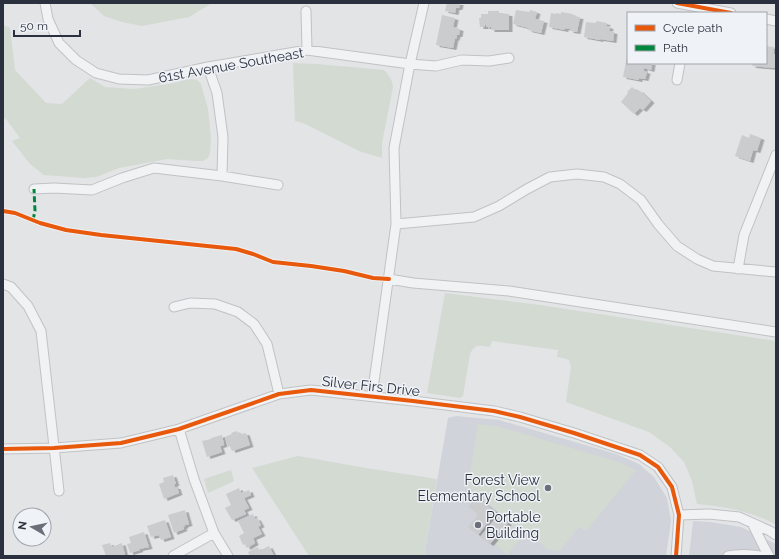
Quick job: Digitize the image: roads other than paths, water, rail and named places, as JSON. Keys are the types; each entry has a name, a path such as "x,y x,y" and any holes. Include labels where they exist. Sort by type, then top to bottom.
{"street":[{"name":"61st Avenue Southeast","path":"45,3 48,19 59,43 76,60 96,73 119,79 148,80 208,67 307,50 410,64 436,66 462,60 489,61 509,58"},
{"path":"372,396 396,224 394,148 410,64 424,3"},
{"path":"677,3 688,9 720,12"},
{"path":"306,11 307,50"},
{"path":"677,80 680,64"},
{"path":"208,67 217,93 223,137 222,176"},
{"path":"738,269 744,235 776,155"},
{"path":"34,189 54,188 92,190 122,178 154,168 222,176 278,185"},
{"path":"396,224 474,217 499,206 550,177 577,174 604,177 620,184 641,200 658,224 677,246 697,259 713,266 776,272"},
{"path":"389,279 413,283 509,291 776,332"},
{"path":"7,285 28,306 41,331 59,491"},
{"path":"174,307 190,303 215,304 238,312 254,324 267,344 279,394"},
{"name":"Silver Firs Drive","path":"3,449 54,448 121,443 179,429 279,394 311,390 494,411 545,424 640,455 658,467 672,486 679,515 676,556"},
{"path":"179,429 194,479 214,533 228,556"},
{"path":"679,515 709,514 739,517 776,535"},
{"path":"752,523 769,556"},
{"path":"173,556 214,533"},
{"path":"728,556 747,554 760,556"}],"place":[{"name":"Forest View Elementary School","path":"548,488"},
{"name":"Portable Building","path":"478,525"}]}
